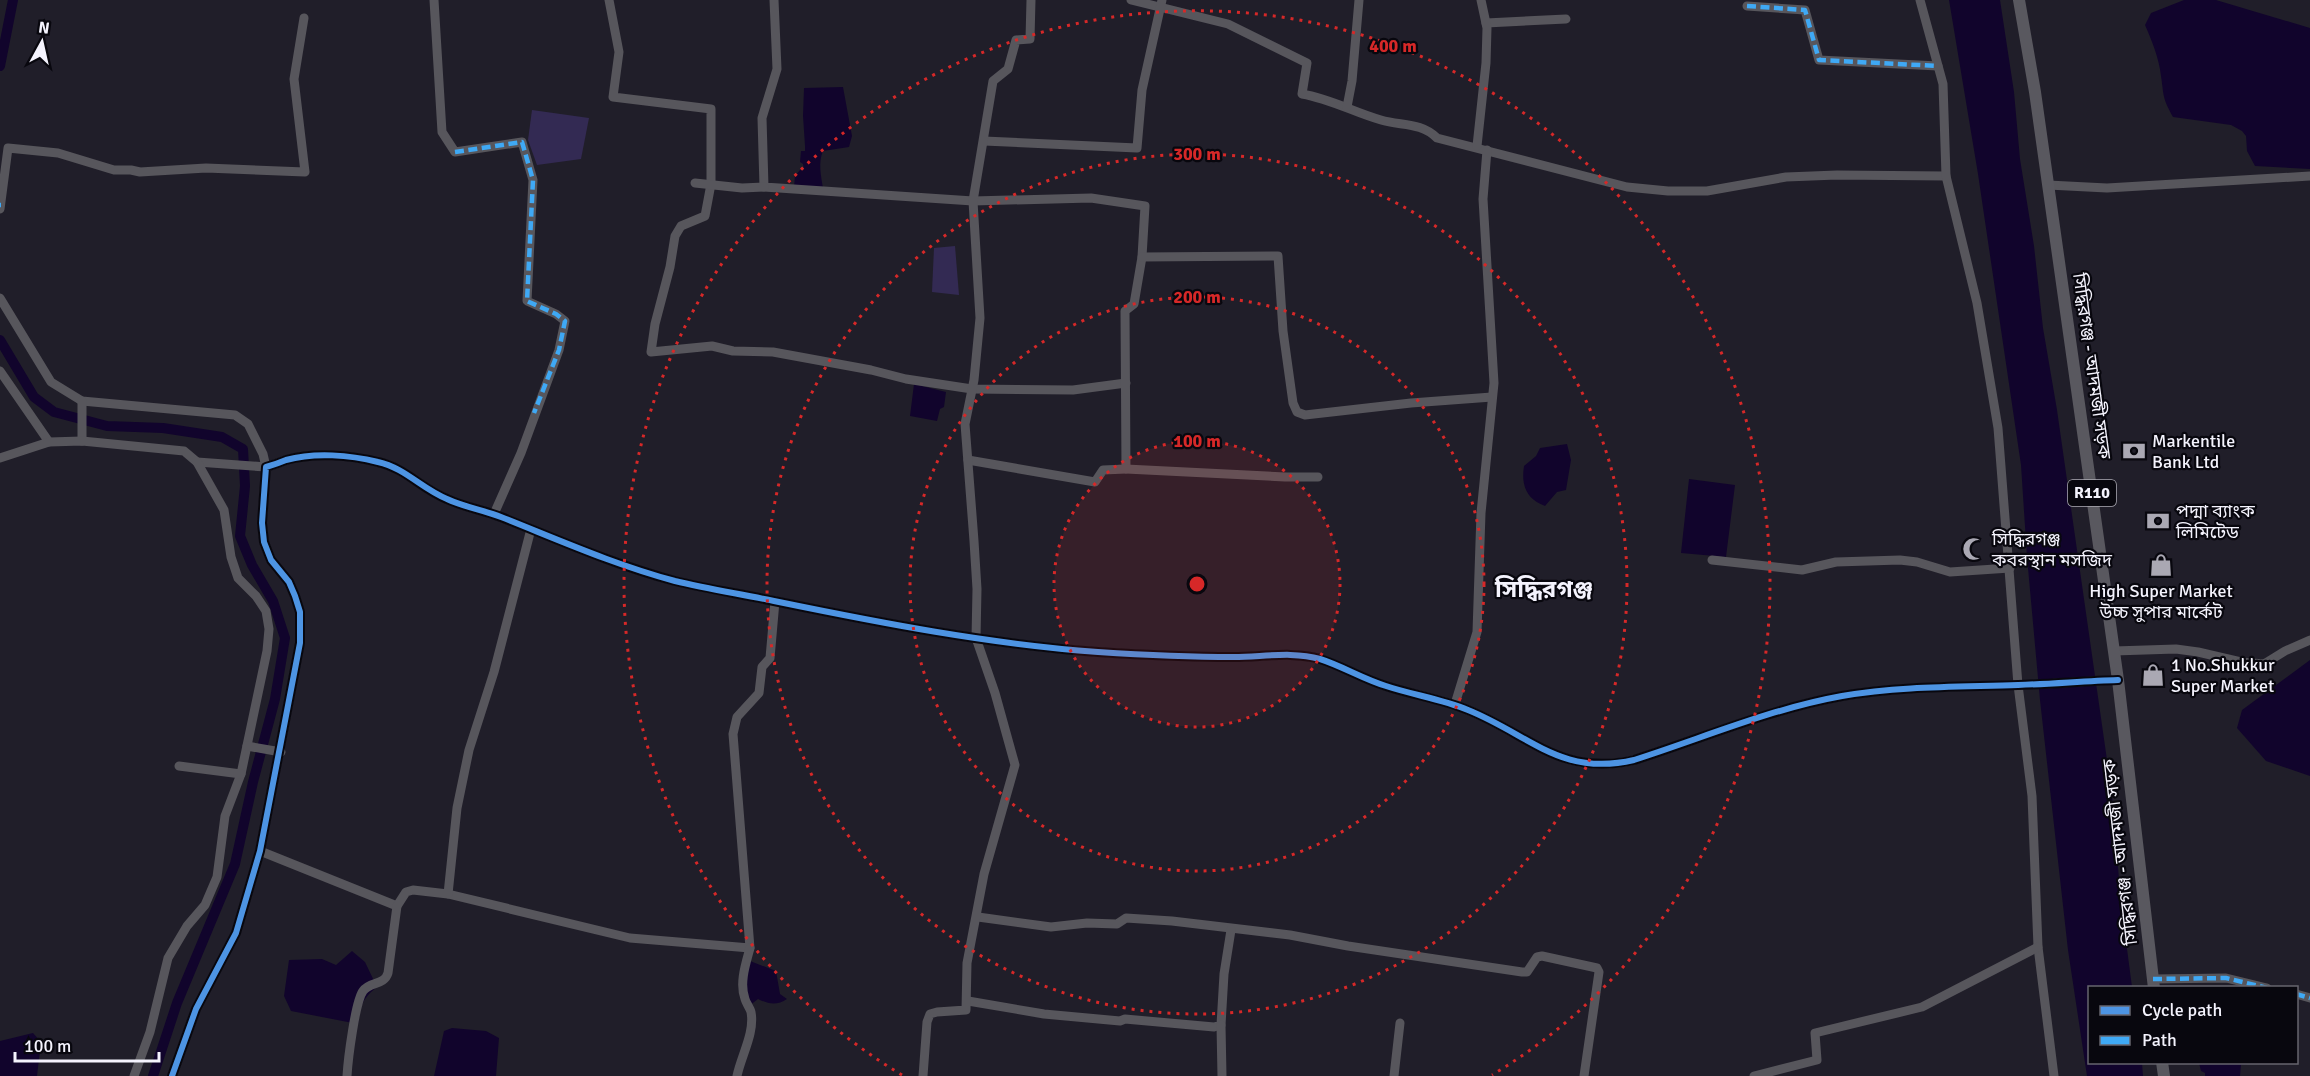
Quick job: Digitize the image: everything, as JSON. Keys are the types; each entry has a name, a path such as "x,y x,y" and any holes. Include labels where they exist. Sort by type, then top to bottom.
{"main road":[{"name":"সিদ্ধিরগঞ্জ - আদমজী সড়ক","path":"2019,0 2048,185 2118,680 2154,983"}],"street":[{"path":"434,0 442,132 455,152 522,142 533,180 527,301 556,314 565,321 560,350 534,413 521,453 494,514"},
{"path":"609,0 619,52 614,97 711,109 711,184 705,216 681,226 675,236 651,351 712,346 733,351 773,352 871,370 906,379 972,388 1073,390 1126,383"},
{"path":"764,187 762,118 777,69 774,0"},
{"path":"923,1076 927,1022 930,1014 966,1010 968,1001 967,963 978,917 984,874 1015,765 995,693 976,638 976,580 965,424 972,388 980,318 973,201 993,81 1008,69 1016,40 1030,39 1031,0"},
{"path":"1131,0 1161,4 1228,24 1307,63 1302,94 1326,99 1382,120 1422,126 1437,138 1477,146 1627,187 1668,191 1707,191 1786,177 1946,176"},
{"path":"1347,107 1352,81 1359,0"},
{"path":"1477,146 1486,63 1486,23 1481,0"},
{"path":"1920,0 1945,100 1946,176 1977,303 1998,428 2018,685 2032,796 2038,947 2054,1076"},
{"path":"984,141 1137,148 1142,90 1161,4"},
{"path":"1747,6 1805,10 1819,60 1938,66"},
{"path":"0,209 8,148 58,153 114,170 140,172 206,168 305,172 294,79 304,18"},
{"path":"1486,23 1566,19"},
{"path":"1455,704 1477,632 1481,513 1494,383 1483,199 1487,150"},
{"path":"2048,185 2107,188 2310,176"},
{"path":"695,183 742,188 764,187 973,201 1090,198 1145,206 1142,256 1134,304 1125,310 1126,469"},
{"path":"1142,256 1278,256 1282,331 1293,403 1297,412 1305,415 1492,397"},
{"path":"0,298 51,382 82,404 235,415 248,424 263,454 264,542 271,560 289,582 300,612 300,643 260,851 236,933 196,1009 172,1076"},
{"path":"0,371 49,442"},
{"path":"82,404 82,439"},
{"path":"0,458 49,442 82,439 184,451 202,463 263,467 319,455 382,462 401,470 447,500 494,514 625,567 680,582 871,621 1063,649 1208,657 1304,656 1330,663 1390,688 1455,704 1484,716 1550,753 1576,763 1612,765 1690,742 1766,714 1832,698 1879,690 2118,680"},
{"path":"968,460 1095,482 1103,470 1126,469 1318,477"},
{"path":"134,1076 150,1032 168,958 187,926 205,905 217,877 225,816 232,802 249,746 267,651 266,611 256,596 238,578 231,557 224,510 202,463"},
{"path":"448,894 457,807 469,750 494,672 531,529"},
{"path":"1712,560 1802,570 1836,562 1900,560 1917,562 1950,572 2010,568"},
{"path":"737,1076 749,1039 751,1012 744,997 744,981 750,948 733,734 737,717 759,693 762,667 770,658 775,601"},
{"path":"2114,651 2176,649 2241,662 2264,664 2285,651 2310,640"},
{"path":"249,746 278,751"},
{"path":"178,766 241,774"},
{"path":"260,851 397,906"},
{"path":"347,1076 348,1055 360,996 368,986 386,978 397,906 406,892 413,890 448,894 630,938 750,948"},
{"path":"978,917 1051,927 1087,923 1117,924 1126,918 1172,921 1231,930 1290,935 1522,972 1527,972 1537,957 1542,956 1597,968 1599,972 1584,1076"},
{"path":"1222,1076 1221,1025 1224,974 1231,930"},
{"path":"1754,1076 1817,1060 1815,1033 1922,1007 2038,947"},
{"path":"2154,983 2226,978 2262,986"},
{"path":"968,1001 1044,1014 1214,1027 1221,1025"},
{"path":"1394,1076 1400,1023"}],"shaded area":[{"path":"1949,0 2000,0 2014,92 2020,159 2034,246 2043,328 2057,410 2112,795 2121,903 2132,986 2088,986 2088,1064 2142,1064 2143,1076 2087,1076 2068,950 2040,700 2021,465 1978,174"},
{"path":"2184,0 2216,0 2310,28 2310,169 2255,166 2247,151 2246,136 2242,131 2231,125 2173,117 2165,101 2157,56 2145,25 2151,13"},
{"path":"843,87 852,136 849,147 823,151 820,164 823,188 794,187 795,176 800,170 804,170 800,162 801,151 805,151 804,88"},
{"path":"532,110 589,118 581,159 537,165 528,140"},
{"path":"955,246 959,295 932,292 934,248"},
{"path":"914,384 946,392 944,407 940,409 937,421 910,416"},
{"path":"1567,444 1571,460 1566,490 1557,492 1545,506 1533,499 1526,490 1523,479 1524,466 1536,456 1540,448"},
{"path":"1689,479 1735,485 1726,557 1681,553"},
{"path":"2310,660 2310,776 2266,761 2237,728 2242,710"},
{"path":"352,951 365,962 377,987 363,1003 358,1024 291,1011 284,996 289,960 322,959 336,965"},
{"path":"750,961 776,971 780,994 787,999 772,1004 758,999 749,1006 745,984"},
{"path":"452,1028 486,1031 499,1038 496,1076 434,1076 444,1031"},
{"path":"33,1033 41,1042 37,1076 0,1076 0,1041"},
{"path":"2199,1064 2248,1064 2241,1065 2240,1076 2205,1076 2205,1073 2201,1071"}],"waterway":[{"path":"0,66 13,0"},
{"path":"0,340 34,397 54,412 107,426 163,428 222,437 243,449 245,486 240,536 252,565 273,601 285,638 275,699 253,782 235,864 177,1003 153,1076"}],"marked path":[{"path":"1747,6 1805,10 1819,60 1938,66"},
{"path":"455,152 522,142 533,180 527,301 556,314 565,321 559,350 534,413"},
{"path":"2153,979 2226,978 2259,986"},
{"path":"2298,995 2310,998"}],"cycle path":[{"path":"172,1076 196,1009 236,933 260,851 300,643 300,612 295,596 289,582 271,560 264,542 262,523 266,467 286,460 332,455 378,462 397,469 453,502 501,517 587,552 653,575 687,584 854,617 935,632 1057,648 1183,656 1288,655 1320,659 1377,683 1468,710 1547,751 1586,763 1608,764 1634,760 1763,716 1842,696 1908,689 2118,680"}],"place":[{"name":"Markentile Bank Ltd","path":"2134,451"},
{"name":"পদ্মা ব্যাংক লিমিটেড","path":"2158,521"},
{"name":"সিদ্ধিরগঞ্জ কবরস্থান মসজিদ","path":"1974,549"},
{"name":"High Super Market উচ্চ সুপার মার্কেট","path":"2161,565"},
{"name":"1 No.Shukkur Super Market","path":"2153,675"}],"district":[{"name":"সিদ্ধিরগঞ্জ","path":"1544,589"}]}
